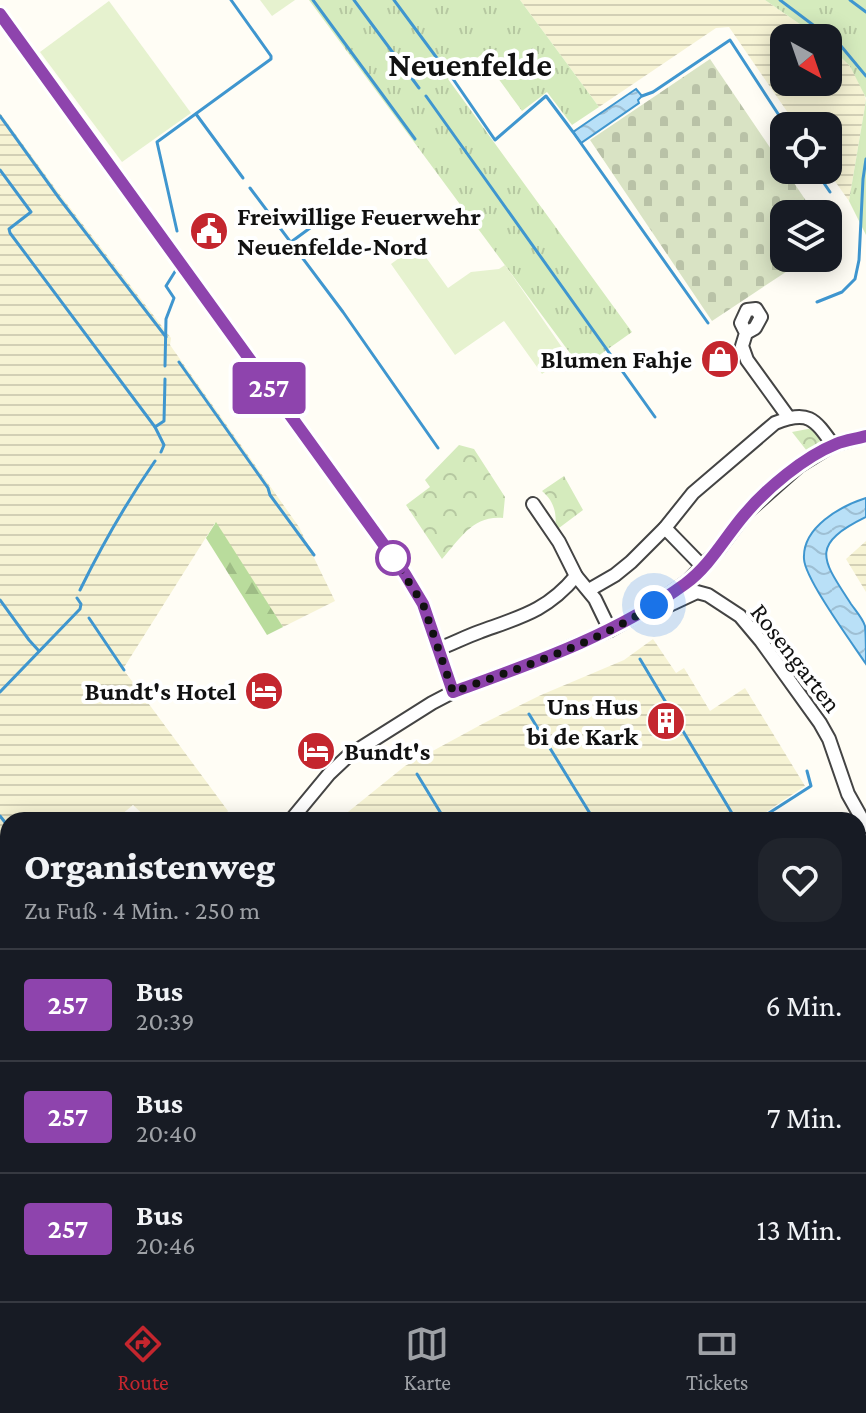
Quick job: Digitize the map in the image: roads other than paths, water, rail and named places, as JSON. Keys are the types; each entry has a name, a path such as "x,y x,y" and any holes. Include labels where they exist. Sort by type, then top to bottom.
{"street":[{"path":"0,14 405,574 423,604 453,692"},
{"path":"746,333 742,346 747,360 789,418"},
{"path":"589,590 631,562 665,528 693,493 775,423 789,418 808,418 818,423 833,445"},
{"path":"298,812 348,756 406,719 453,692 534,662 610,630 639,614 688,581 746,513 799,466 833,445 866,436"},
{"path":"533,504 559,542 576,576 601,609 610,630"},
{"path":"665,528 703,567"},
{"path":"438,649 529,614 546,605 576,576"},
{"name":"Rosengarten","path":"639,614 652,614 697,592 708,595 740,616 820,723 858,812"}],"water":[{"path":"636,89 642,96 639,103 581,143 573,132"},
{"path":"866,498 866,517 836,536 826,554 833,575 865,626 866,664 820,595 804,559 809,537 816,528 845,506"}],"waterway":[{"path":"177,231 157,142 271,59 231,0"},
{"path":"313,0 415,139"},
{"path":"354,0 419,88"},
{"path":"394,0 445,69"},
{"path":"780,0 841,46 866,76"},
{"path":"850,0 866,12"},
{"path":"642,96 653,92 730,40 777,112"},
{"path":"451,76 495,140 546,96 708,323"},
{"path":"426,96 655,417"},
{"path":"196,114 243,178"},
{"path":"0,116 166,337"},
{"path":"817,302 842,292 855,279 866,159"},
{"path":"0,170 31,212 9,229 10,233 155,427 164,445 161,452"},
{"path":"825,184 830,192"},
{"path":"250,188 343,312 438,448"},
{"path":"291,242 325,217"},
{"path":"165,366 166,319 174,298 166,286 176,270"},
{"path":"179,362 314,555"},
{"path":"155,427 164,421 165,379"},
{"path":"80,590 115,524 155,461"},
{"path":"0,692 80,609 77,598"},
{"path":"0,600 39,651"},
{"path":"89,618 124,670"},
{"path":"640,659 731,812"},
{"path":"529,714 589,812"},
{"path":"770,812 811,786 807,771"},
{"path":"417,774 440,812"}],"place":[{"name":"Freiwillige Feuerwehr Neuenfelde-Nord","path":"209,231"},
{"name":"Blumen Fahje","path":"720,359"},
{"name":"Bundt's Hotel","path":"264,691"},
{"name":"Uns Hus bi de Kark","path":"666,721"},
{"name":"Bundt's","path":"316,751"}],"district":[{"name":"Neuenfelde","path":"470,64"}]}
